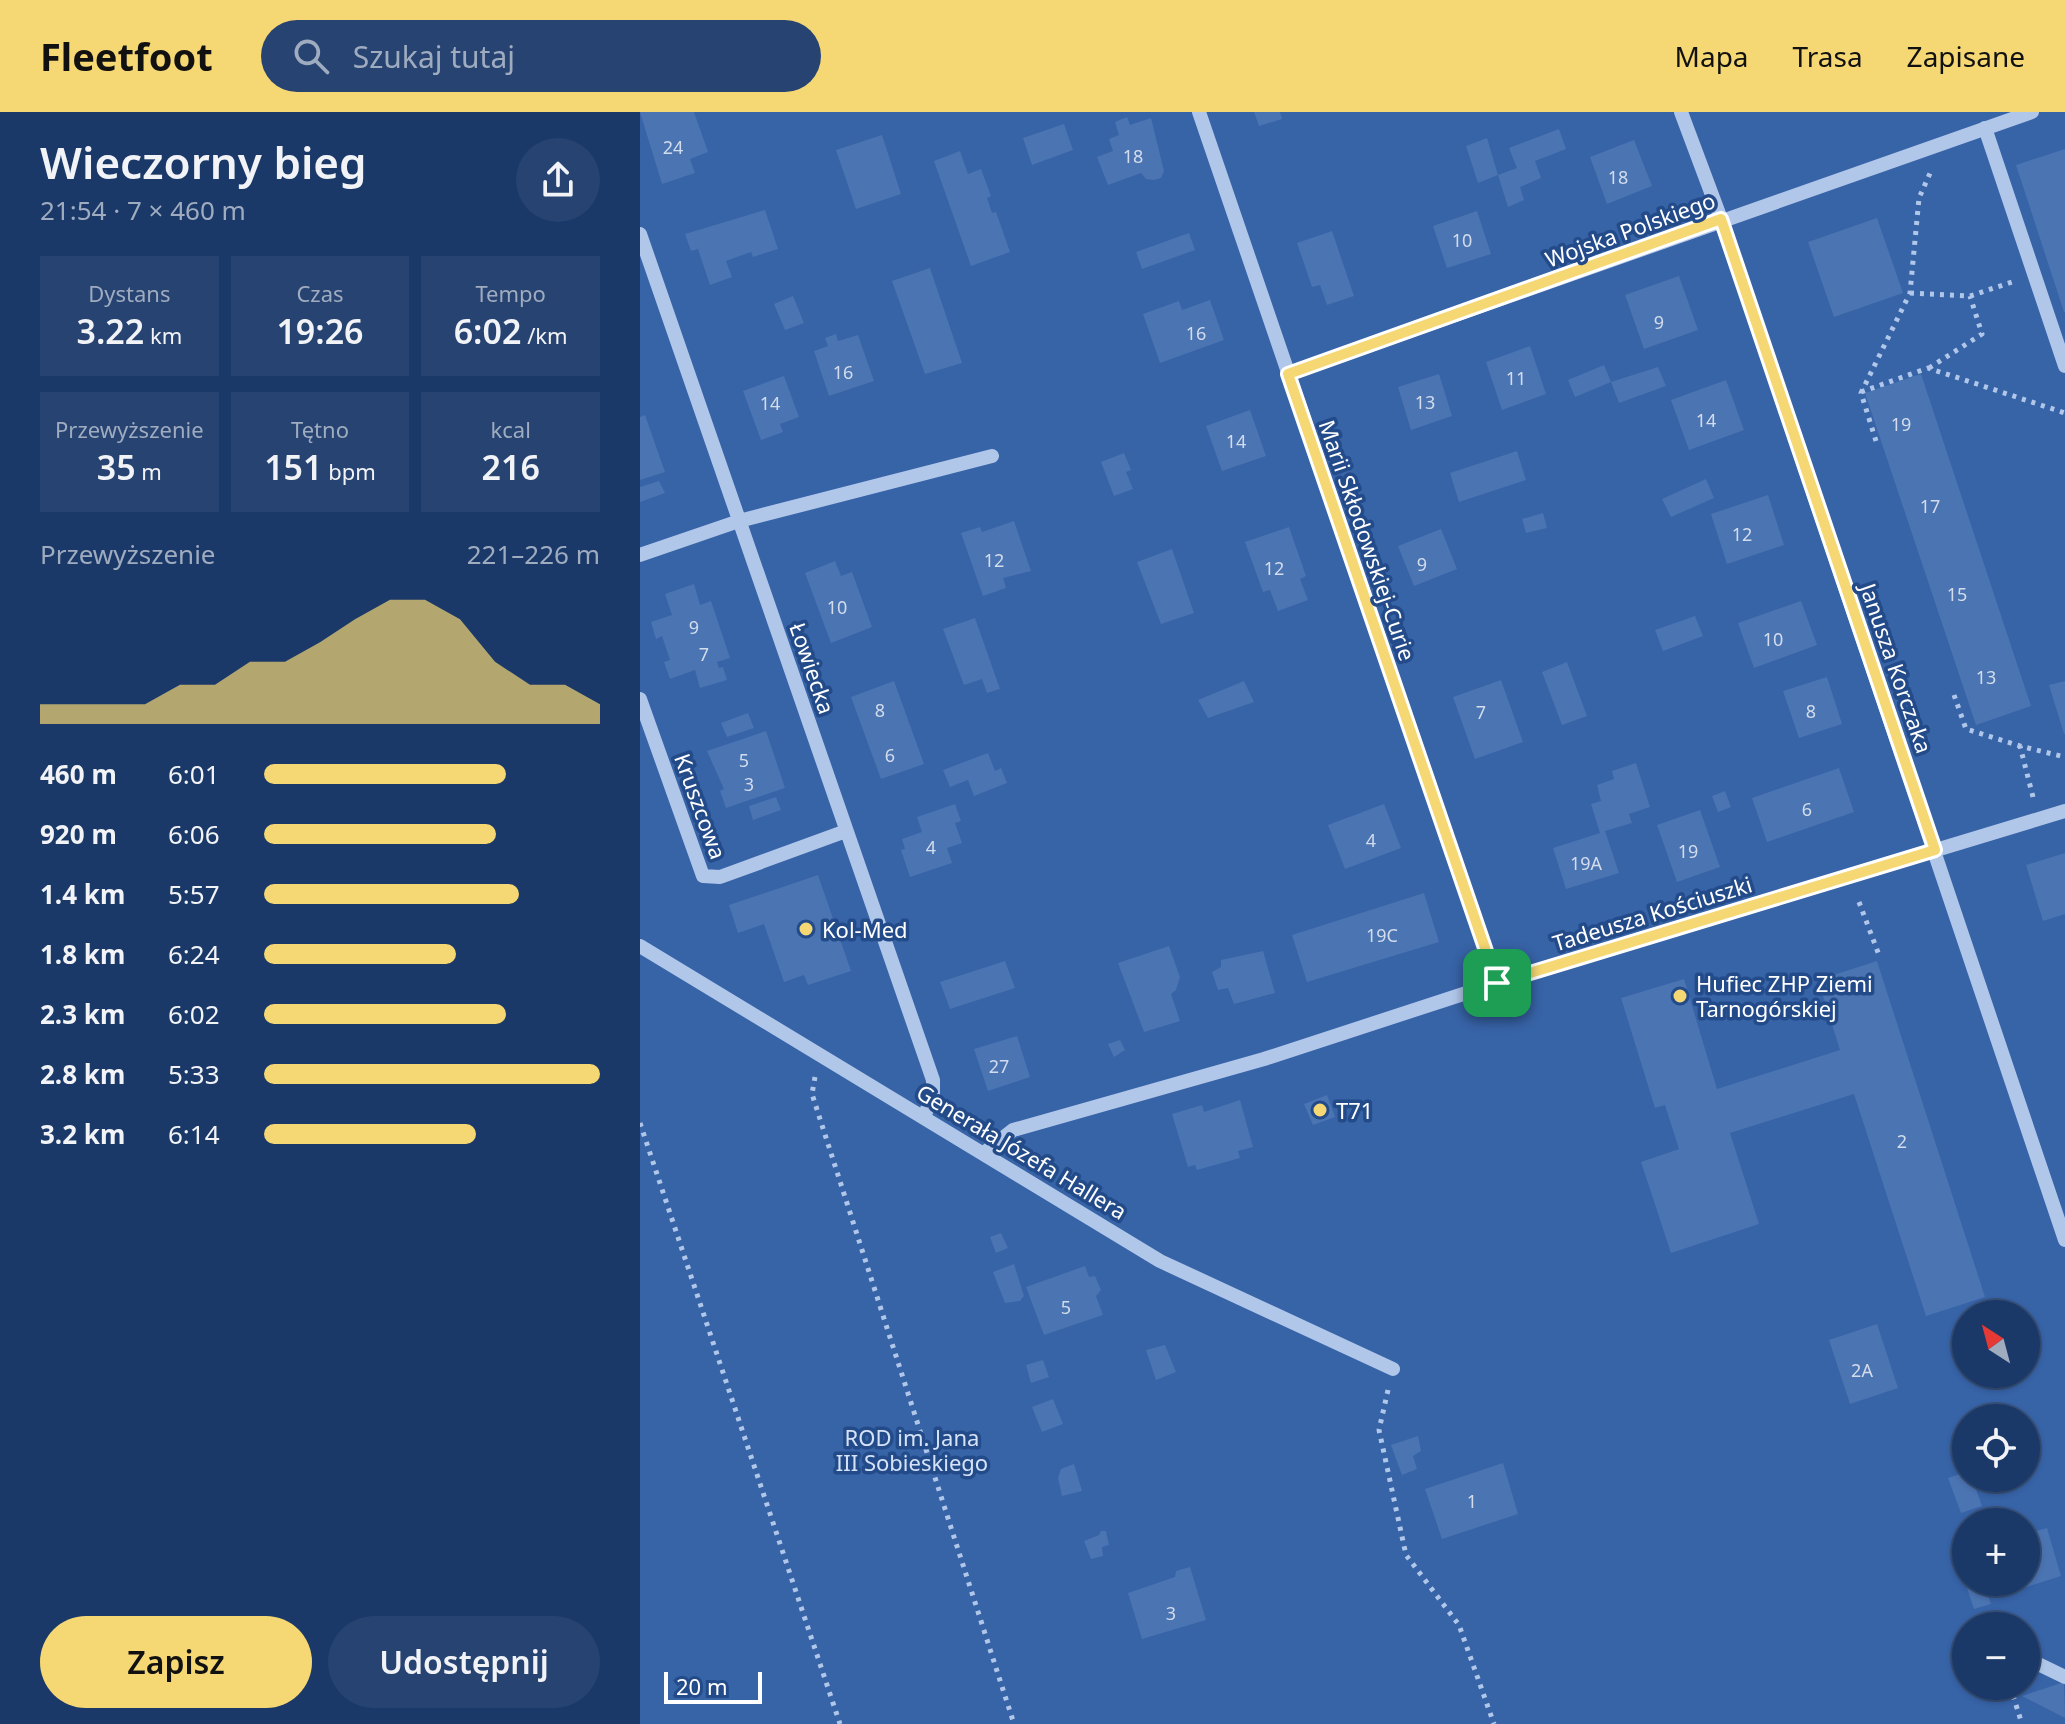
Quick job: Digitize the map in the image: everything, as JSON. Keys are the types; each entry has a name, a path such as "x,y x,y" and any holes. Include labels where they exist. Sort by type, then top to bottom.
{"street":[{"name":"Marii Skłodowskiej-Curie","path":"1199,112 1497,983"},
{"name":"Janusza Korczaka","path":"1681,112 1721,219 2065,1240"},
{"name":"Wojska Polskiego","path":"1288,374 2032,112"},
{"path":"1985,128 2065,366"},
{"name":"Łowiecka","path":"640,234 933,1080 933,1094 924,1117"},
{"path":"640,555 739,521 992,456"},
{"name":"Kruszcowa","path":"640,699 703,876 720,877 846,831"},
{"name":"Tadeusza Kościuszki","path":"984,1153 1013,1130 1264,1059 1497,983 2065,811"},
{"name":"Generała Józefa Hallera","path":"640,946 1160,1261 1393,1369"},
{"path":"2040,1665 2065,1677"}],"path":[{"path":"1876,441 1861,393 1910,293 1919,198 1934,164"},
{"path":"1910,293 1970,296 2034,274"},
{"path":"1861,393 1928,368 1982,334 1970,296"},
{"path":"1928,368 2065,413"},
{"path":"1954,695 1966,729 2065,757"},
{"path":"2020,746 2034,798"},
{"path":"1859,902 1879,955"},
{"path":"817,1068 812,1094 1014,1724"},
{"path":"640,1123 840,1724"},
{"path":"1393,1369 1379,1430 1406,1555 1459,1625 1494,1724"},
{"path":"2014,1700 2022,1724"}],"green space":[{"name":"ROD im. Jana III Sobieskiego","path":"640,112 2065,112 2065,1724 640,1724"}],"building":[{"path":"640,112 694,112 708,152 690,159 695,173 662,184"},
{"path":"1254,112 1280,112 1282,119 1259,126"},
{"path":"1127,117 1130,125 1151,118 1164,171 1161,178 1154,180 1146,179 1141,173 1108,185 1097,157 1113,151 1109,139 1119,135 1115,122"},
{"path":"1064,124 1073,150 1032,165 1023,138"},
{"path":"1559,129 1566,149 1535,161 1541,178 1520,187 1524,200 1508,207 1498,175 1517,168 1509,148"},
{"path":"882,135 901,194 856,209 836,150"},
{"path":"1487,138 1498,175 1478,183 1466,146"},
{"path":"1634,140 1652,186 1607,204 1590,157"},
{"path":"2065,149 2065,312 2064,312 2016,165"},
{"path":"960,151 968,174 981,169 991,196 987,198 992,213 996,212 1010,252 971,266 934,161"},
{"path":"765,210 778,249 753,257 751,252 726,261 732,277 710,285 698,249 691,251 685,234"},
{"path":"1477,211 1491,254 1447,268 1433,226"},
{"path":"1877,218 1903,293 1834,317 1808,242"},
{"path":"1332,231 1354,296 1327,305 1320,285 1312,287 1297,243"},
{"path":"1189,233 1195,250 1142,269 1136,252"},
{"path":"930,268 962,363 925,374 892,281"},
{"path":"1679,276 1698,330 1644,349 1625,295"},
{"path":"793,296 804,323 785,330 774,304"},
{"path":"1210,300 1224,340 1160,363 1143,314 1179,301 1182,310"},
{"path":"836,334 838,341 858,335 874,381 829,396 814,351 828,346 825,338"},
{"path":"1530,346 1546,394 1502,410 1486,362"},
{"path":"1604,365 1611,382 1575,397 1568,380"},
{"path":"1658,367 1666,386 1619,403 1611,382"},
{"path":"1439,374 1452,416 1411,430 1398,387"},
{"path":"1921,374 2031,706 1976,725 1865,393"},
{"path":"784,376 799,417 780,424 783,432 761,440 743,391"},
{"path":"1726,380 1744,430 1689,450 1671,400"},
{"path":"1250,410 1266,456 1222,471 1206,426"},
{"path":"645,415 665,472 640,480 640,417"},
{"path":"1517,451 1526,480 1459,502 1450,473"},
{"path":"1124,453 1131,470 1126,472 1133,489 1114,496 1101,462"},
{"path":"1706,479 1714,498 1671,517 1662,499"},
{"path":"659,481 665,493 640,502 640,487"},
{"path":"1768,495 1784,545 1727,564 1711,514"},
{"path":"1543,513 1547,528 1526,533 1522,519"},
{"path":"1014,521 1031,571 1003,578 1006,588 983,596 961,533 980,527 982,532"},
{"path":"1289,527 1306,576 1300,579 1308,600 1278,611 1270,590 1263,592 1245,542"},
{"path":"1441,529 1457,569 1414,586 1398,546"},
{"path":"1172,549 1194,613 1161,624 1137,562"},
{"path":"835,561 841,576 852,572 872,627 831,643 805,573"},
{"path":"694,584 700,605 711,601 730,658 717,662 719,668 723,667 727,680 700,688 695,670 670,679 664,662 670,660 662,636 656,639 651,622 672,615 665,594"},
{"path":"1801,601 1817,645 1754,668 1738,623"},
{"path":"1695,616 1703,636 1663,651 1655,630"},
{"path":"975,618 1000,689 987,693 982,679 964,685 943,629"},
{"path":"1567,662 1587,716 1562,725 1542,672"},
{"path":"1827,677 1842,724 1799,738 1783,691"},
{"path":"1501,680 1523,742 1475,759 1453,697"},
{"path":"894,681 924,764 881,779 851,697"},
{"path":"1244,681 1254,702 1208,718 1198,700"},
{"path":"2065,681 2065,734 2064,734 2049,685"},
{"path":"748,713 754,728 727,737 721,723"},
{"path":"766,731 785,788 726,808 720,791 724,789 707,751"},
{"path":"988,753 995,771 1001,768 1007,783 974,796 968,780 950,787 943,770"},
{"path":"1636,763 1650,807 1629,814 1632,823 1605,831 1619,873 1566,889 1553,848 1600,833 1591,804 1601,801 1597,785 1614,779 1612,771"},
{"path":"1839,768 1854,812 1767,842 1752,798"},
{"path":"1725,791 1731,807 1718,812 1712,796"},
{"path":"776,797 781,810 753,820 749,806"},
{"path":"955,804 961,821 955,823 962,843 947,848 952,863 910,877 901,850 905,849 902,839 922,832 917,817"},
{"path":"1384,804 1401,848 1345,869 1328,825"},
{"path":"1700,810 1720,867 1677,882 1657,825"},
{"path":"2065,853 2065,914 2043,921 2026,865"},
{"path":"818,875 851,971 808,985 804,975 784,982 764,924 738,933 729,905"},
{"path":"1424,893 1439,942 1307,982 1292,935"},
{"path":"1169,946 1180,977 1176,990 1171,994 1180,1021 1144,1032 1118,963"},
{"path":"1263,951 1275,993 1234,1004 1228,988 1218,990 1212,972 1221,967 1221,960"},
{"path":"1005,961 1015,988 950,1009 940,982"},
{"path":"1877,961 1985,1297 1952,1300 1952,1308 1926,1316 1854,1094 1730,1133 1759,1224 1671,1253 1641,1162 1679,1149 1665,1105 1655,1108 1621,998 1684,979 1717,1089 1840,1050 1818,980"},
{"path":"1017,1036 1030,1077 988,1091 974,1049"},
{"path":"1120,1040 1125,1050 1114,1057 1108,1044"},
{"name":"T71","path":"1327,1095 1335,1117 1313,1125 1304,1104"},
{"path":"1240,1100 1253,1147 1238,1151 1240,1158 1197,1170 1195,1165 1188,1167 1172,1114 1202,1105 1204,1112"},
{"path":"1001,1233 1008,1248 996,1253 990,1237"},
{"path":"1014,1264 1024,1296 1020,1301 1005,1303 993,1272"},
{"path":"1085,1266 1089,1277 1095,1276 1101,1290 1096,1296 1103,1315 1044,1335 1026,1287"},
{"path":"1877,1324 1898,1388 1850,1404 1829,1340"},
{"path":"1165,1345 1176,1372 1156,1380 1146,1350"},
{"path":"1043,1360 1049,1377 1031,1383 1026,1365"},
{"path":"1053,1399 1063,1424 1042,1432 1032,1407"},
{"path":"1418,1436 1421,1451 1413,1456 1417,1469 1402,1475 1391,1445"},
{"path":"1503,1463 1518,1514 1442,1539 1425,1489"},
{"path":"1074,1464 1082,1491 1062,1496 1058,1478 1061,1469"},
{"path":"1953,1492 1977,1492 1982,1506 1959,1508"},
{"path":"2047,1528 2061,1576 2040,1583 2040,1530"},
{"path":"1101,1531 1106,1531 1109,1545 1102,1547 1103,1556 1091,1559 1084,1541 1099,1535"},
{"path":"1190,1567 1206,1620 1142,1639 1128,1593 1175,1577 1176,1571"},
{"path":"1970,1596 1988,1596 1991,1604 1974,1609"},
{"path":"2064,1682 2065,1718 2030,1700 2040,1700 2040,1690"}],"place":[{"name":"Kol-Med","path":"806,929"},
{"name":"Hufiec ZHP Ziemi Tarnogórskiej","path":"1680,996"},
{"name":"T71","path":"1320,1110"}],"route":[{"path":"1721,219 1935,850 1497,983 1288,374 1721,219"}]}
